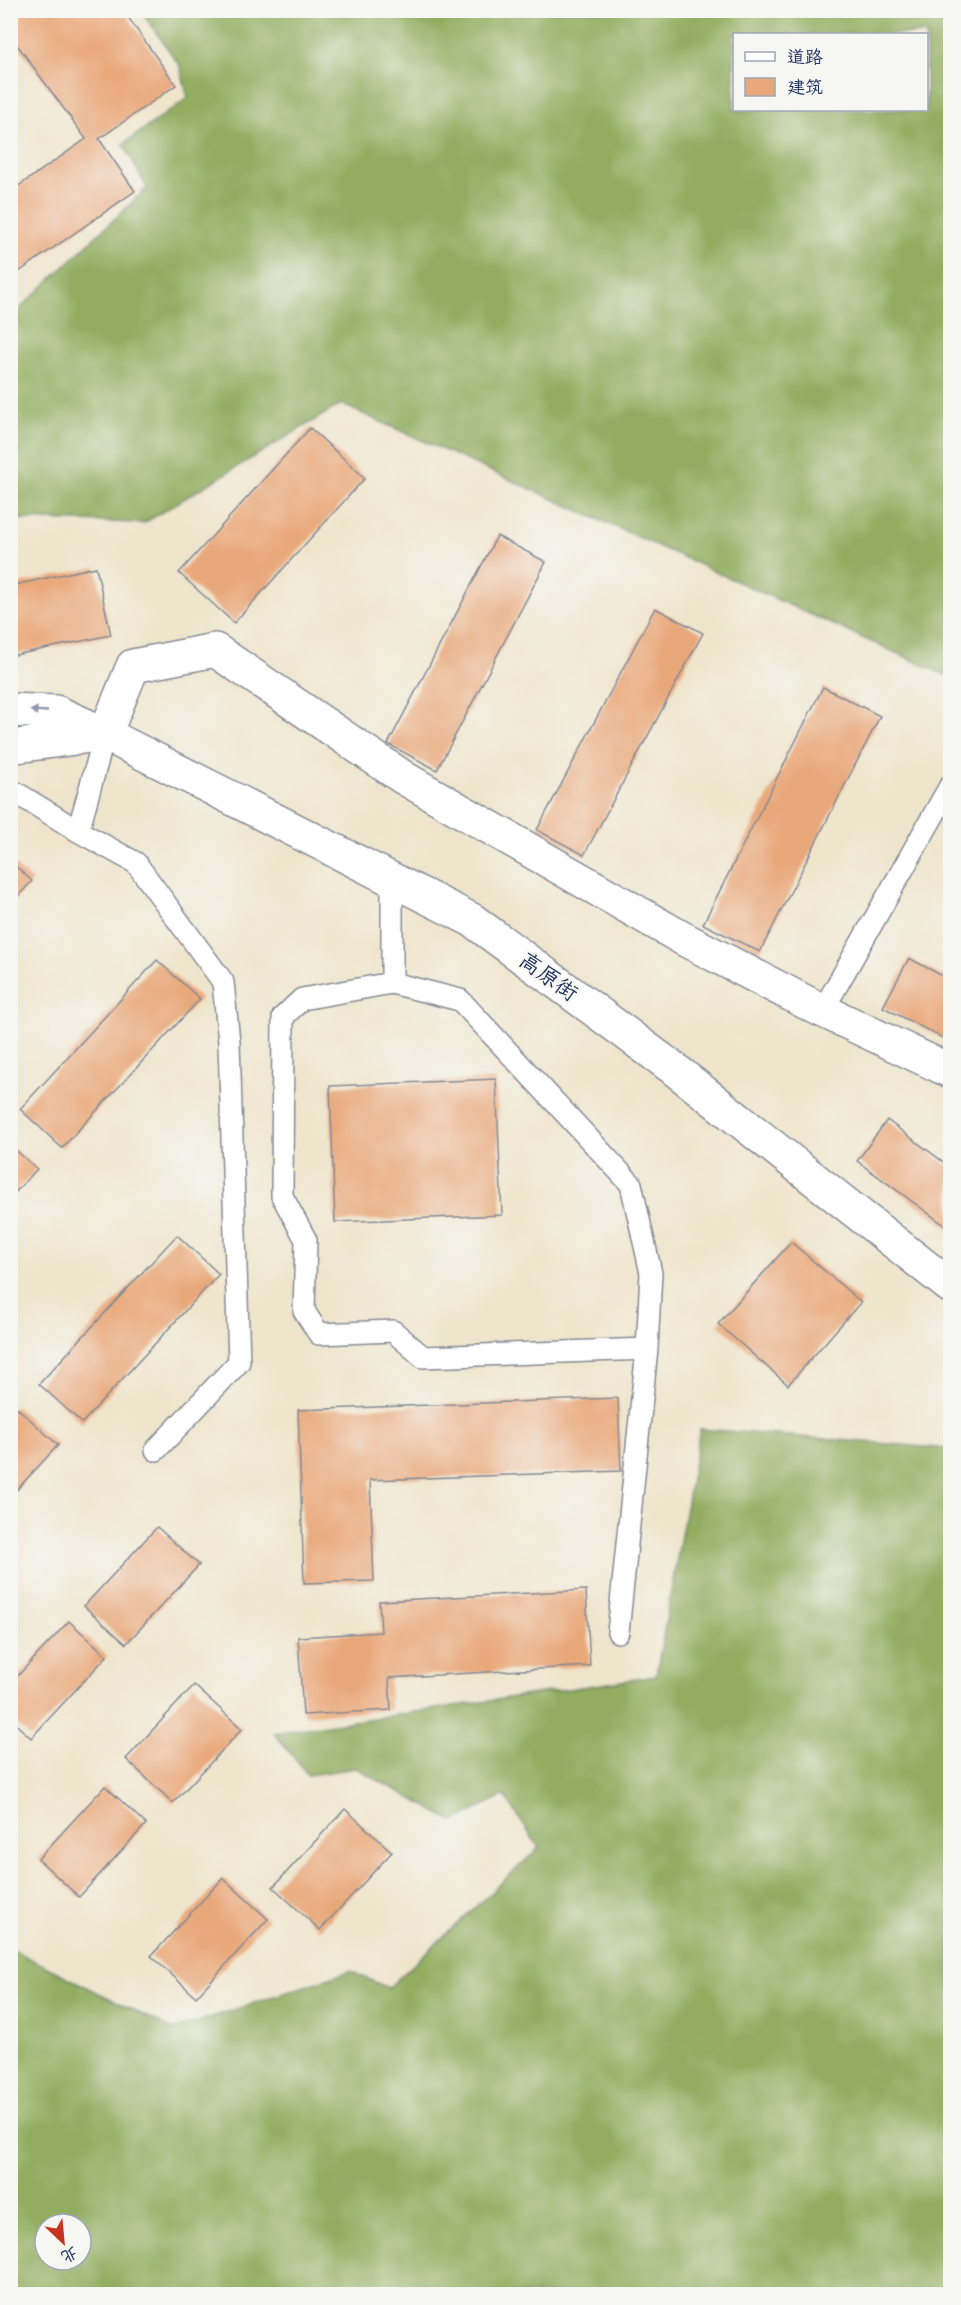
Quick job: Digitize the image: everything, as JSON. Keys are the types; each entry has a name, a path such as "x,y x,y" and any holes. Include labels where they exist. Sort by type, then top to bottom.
{"street":[{"path":"10,747 105,734 133,666 215,650 404,778 682,938 823,1010 951,1071"},
{"name":"高原街","path":"10,710 56,712 105,734 472,920 673,1068 951,1286"}],"lane":[{"path":"78,831 105,734"},
{"path":"823,1010 951,786"},
{"path":"10,789 136,863 223,982 230,1042 239,1362 156,1450"},
{"path":"392,879 392,983"},
{"path":"618,1632 647,1349 651,1273 631,1184 460,1000 392,983 302,999 283,1017 282,1196 306,1240 304,1311 319,1334 393,1331 423,1357 647,1349"}],"green space":[{"path":"141,11 950,11 950,677 341,404 144,523 11,519 11,317 147,188 123,144 188,98 180,66"},
{"path":"700,1429 950,1449 950,2294 11,2294 11,1949 173,2030 350,1971 388,1988 539,1848 504,1795 454,1822 356,1768 308,1775 274,1733 656,1676"}],"building":[{"path":"10,10 123,10 176,85 99,139 135,191 10,278 10,192 86,139 10,35"},
{"path":"310,428 365,478 234,623 179,573"},
{"path":"497,536 546,562 437,770 388,744"},
{"path":"96,567 111,635 10,656 10,586"},
{"path":"655,608 703,633 584,855 537,830"},
{"path":"823,687 880,716 760,952 703,924"},
{"path":"10,861 32,881 10,905"},
{"path":"909,958 950,980 950,1042 883,1007"},
{"path":"157,960 200,999 62,1148 20,1109"},
{"path":"496,1079 502,1215 335,1222 330,1086"},
{"path":"887,1120 950,1167 950,1229 857,1161"},
{"path":"10,1145 37,1169 10,1198"},
{"path":"177,1235 219,1274 82,1423 39,1384"},
{"path":"791,1242 861,1302 788,1385 718,1324"},
{"path":"618,1398 621,1471 370,1480 374,1581 304,1583 298,1410"},
{"path":"15,1406 58,1445 10,1497 10,1412"},
{"path":"157,1527 199,1565 126,1644 84,1606"},
{"path":"586,1590 590,1666 389,1678 391,1710 303,1715 298,1637 381,1632 379,1601"},
{"path":"69,1621 107,1656 31,1738 10,1719 10,1684"},
{"path":"194,1685 242,1729 173,1803 126,1759"},
{"path":"105,1786 146,1824 79,1897 38,1859"},
{"path":"345,1809 392,1852 320,1930 273,1887"},
{"path":"223,1878 268,1919 196,1997 151,1956"}]}
